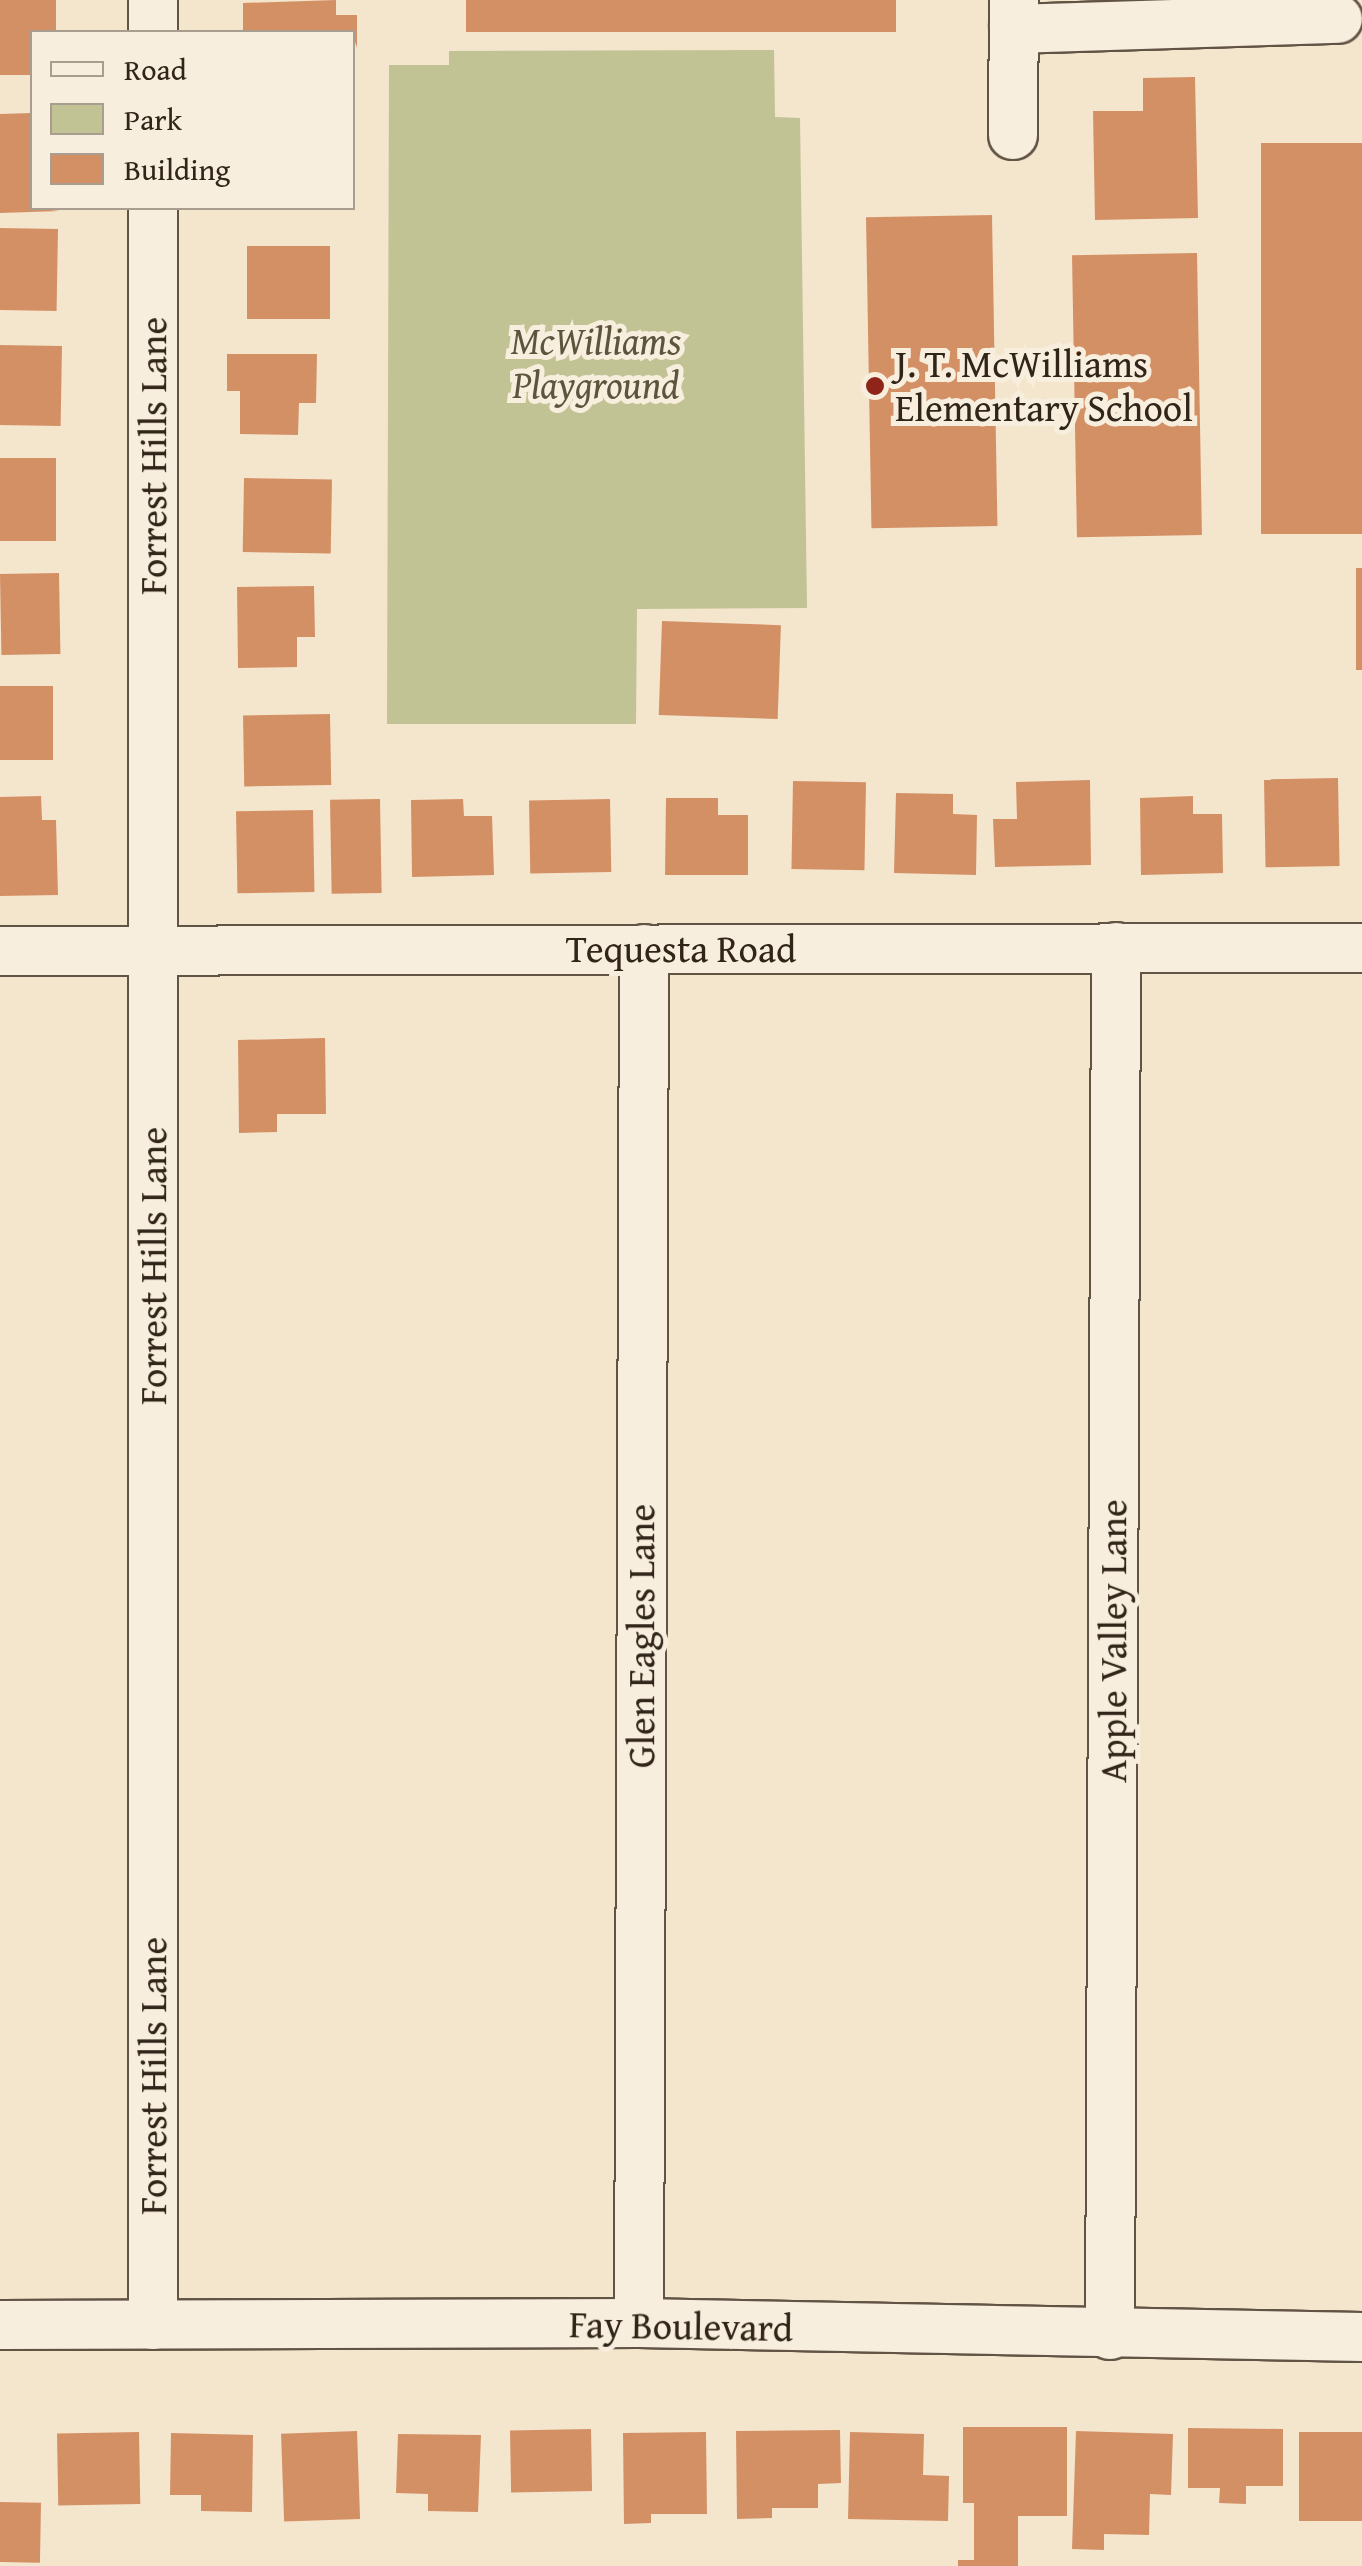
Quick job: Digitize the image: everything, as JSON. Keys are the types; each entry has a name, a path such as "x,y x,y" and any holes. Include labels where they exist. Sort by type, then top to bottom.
{"street":[{"path":"153,0 153,30"},
{"path":"1013,135 1014,15 1346,13"},
{"name":"Forrest Hills Lane","path":"153,210 153,2324"},
{"name":"Apple Valley Lane","path":"1110,2335 1116,947"},
{"name":"Tequesta Road","path":"0,950 1362,948"},
{"name":"Glen Eagles Lane","path":"639,2324 644,949"},
{"name":"Fay Boulevard","path":"0,2325 639,2324 1110,2335 1362,2336"}],"green space":[{"name":"McWilliams Playground","path":"774,50 775,117 800,118 807,608 637,609 636,724 387,724 389,65 449,65 449,51"}],"building":[{"path":"0,0 56,0 56,30 30,30 30,75 0,75"},
{"path":"336,0 336,15 357,15 357,48 355,30 243,30 243,3"},
{"path":"466,0 896,0 896,32 466,32"},
{"path":"1195,77 1198,218 1095,220 1093,111 1143,111 1143,78"},
{"path":"30,113 30,210 60,211 0,213 0,114"},
{"path":"1261,143 1362,143 1362,534 1261,534"},
{"path":"992,215 997,526 871,528 866,217"},
{"path":"0,228 58,229 57,311 0,310"},
{"path":"247,246 330,246 330,319 247,319"},
{"path":"1197,253 1202,535 1077,537 1072,255"},
{"path":"0,345 62,346 61,426 0,425"},
{"path":"227,354 317,354 316,403 299,403 298,435 240,434 240,391 227,391"},
{"path":"0,458 56,458 56,541 0,541"},
{"path":"244,478 332,480 331,554 243,552"},
{"path":"1356,568 1362,568 1362,670 1356,670"},
{"path":"59,573 60,654 1,655 0,574"},
{"path":"314,586 315,637 297,637 297,667 238,668 237,587"},
{"path":"662,621 781,625 778,719 659,715"},
{"path":"0,686 53,686 53,760 0,760"},
{"path":"330,714 331,785 244,787 243,716"},
{"path":"1338,778 1340,866 1266,867 1264,779"},
{"path":"1090,780 1091,865 995,867 993,819 1017,819 1016,782"},
{"path":"793,781 866,782 864,870 791,869"},
{"path":"896,793 953,794 953,814 977,815 976,875 894,873"},
{"path":"41,796 42,820 56,820 58,895 0,896 0,797"},
{"path":"1193,796 1193,814 1222,814 1223,873 1141,875 1140,798"},
{"path":"666,798 718,798 718,815 748,815 748,875 665,875"},
{"path":"380,799 382,893 332,894 330,800"},
{"path":"463,799 464,816 492,816 494,875 412,877 411,800"},
{"path":"610,799 611,872 530,873 529,800"},
{"path":"313,810 314,892 237,893 236,811"},
{"path":"325,1038 326,1114 277,1114 277,1132 239,1133 238,1040"},
{"path":"963,2427 1067,2427 1067,2516 1018,2516 1018,2566 958,2566 958,2560 974,2560 974,2503 963,2503"},
{"path":"1188,2428 1283,2429 1283,2486 1246,2486 1246,2504 1219,2503 1220,2488 1188,2488"},
{"path":"591,2429 592,2491 511,2492 510,2430"},
{"path":"840,2430 841,2483 818,2484 818,2508 772,2508 772,2518 737,2519 736,2431"},
{"path":"357,2431 360,2519 284,2522 281,2434"},
{"path":"1076,2431 1173,2434 1171,2495 1150,2494 1149,2535 1104,2534 1104,2550 1072,2549"},
{"path":"139,2432 140,2504 58,2505 57,2433"},
{"path":"706,2432 707,2514 651,2514 651,2523 624,2524 623,2433"},
{"path":"850,2432 924,2434 923,2475 949,2476 948,2521 848,2519"},
{"path":"1299,2432 1362,2432 1362,2521 1299,2521"},
{"path":"171,2433 253,2435 252,2512 201,2511 201,2495 170,2495"},
{"path":"398,2434 481,2435 478,2512 428,2511 428,2494 396,2493"},
{"path":"0,2502 41,2503 40,2563 0,2562"}],"place":[{"name":"J. T. McWilliams Elementary School","path":"875,386"}]}
